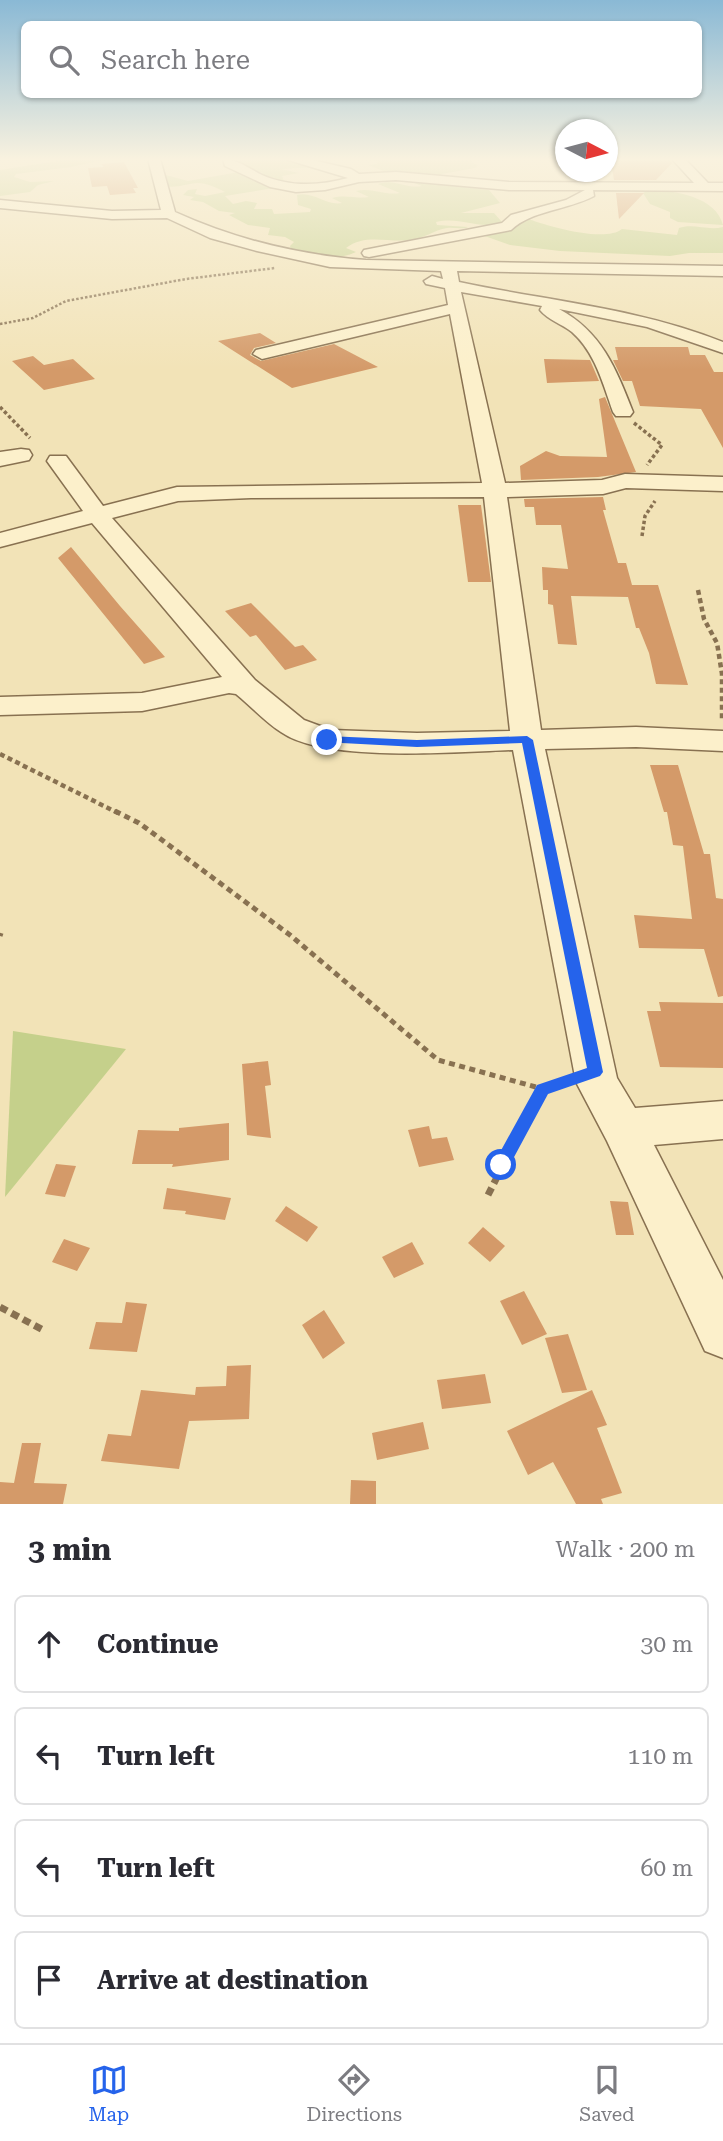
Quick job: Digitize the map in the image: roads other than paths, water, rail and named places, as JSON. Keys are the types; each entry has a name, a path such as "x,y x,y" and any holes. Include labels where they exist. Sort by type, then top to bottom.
{"street":[{"path":"202,229 215,235 330,262 366,265 451,287 634,319 687,332 723,348"},
{"path":"330,262 490,229"},
{"path":"262,354 451,287 723,271"},
{"path":"451,287 495,490 527,740 597,1082 623,1128 723,1333"},
{"path":"531,302 573,321 597,348 623,412"},
{"path":"58,461 97,515 245,686 293,727 327,740 417,743 722,732"},
{"path":"0,540 177,494 563,489 603,487 625,481 723,484"},
{"path":"0,706 142,702 229,684 245,686"},
{"path":"623,1128 723,1120"}]}
